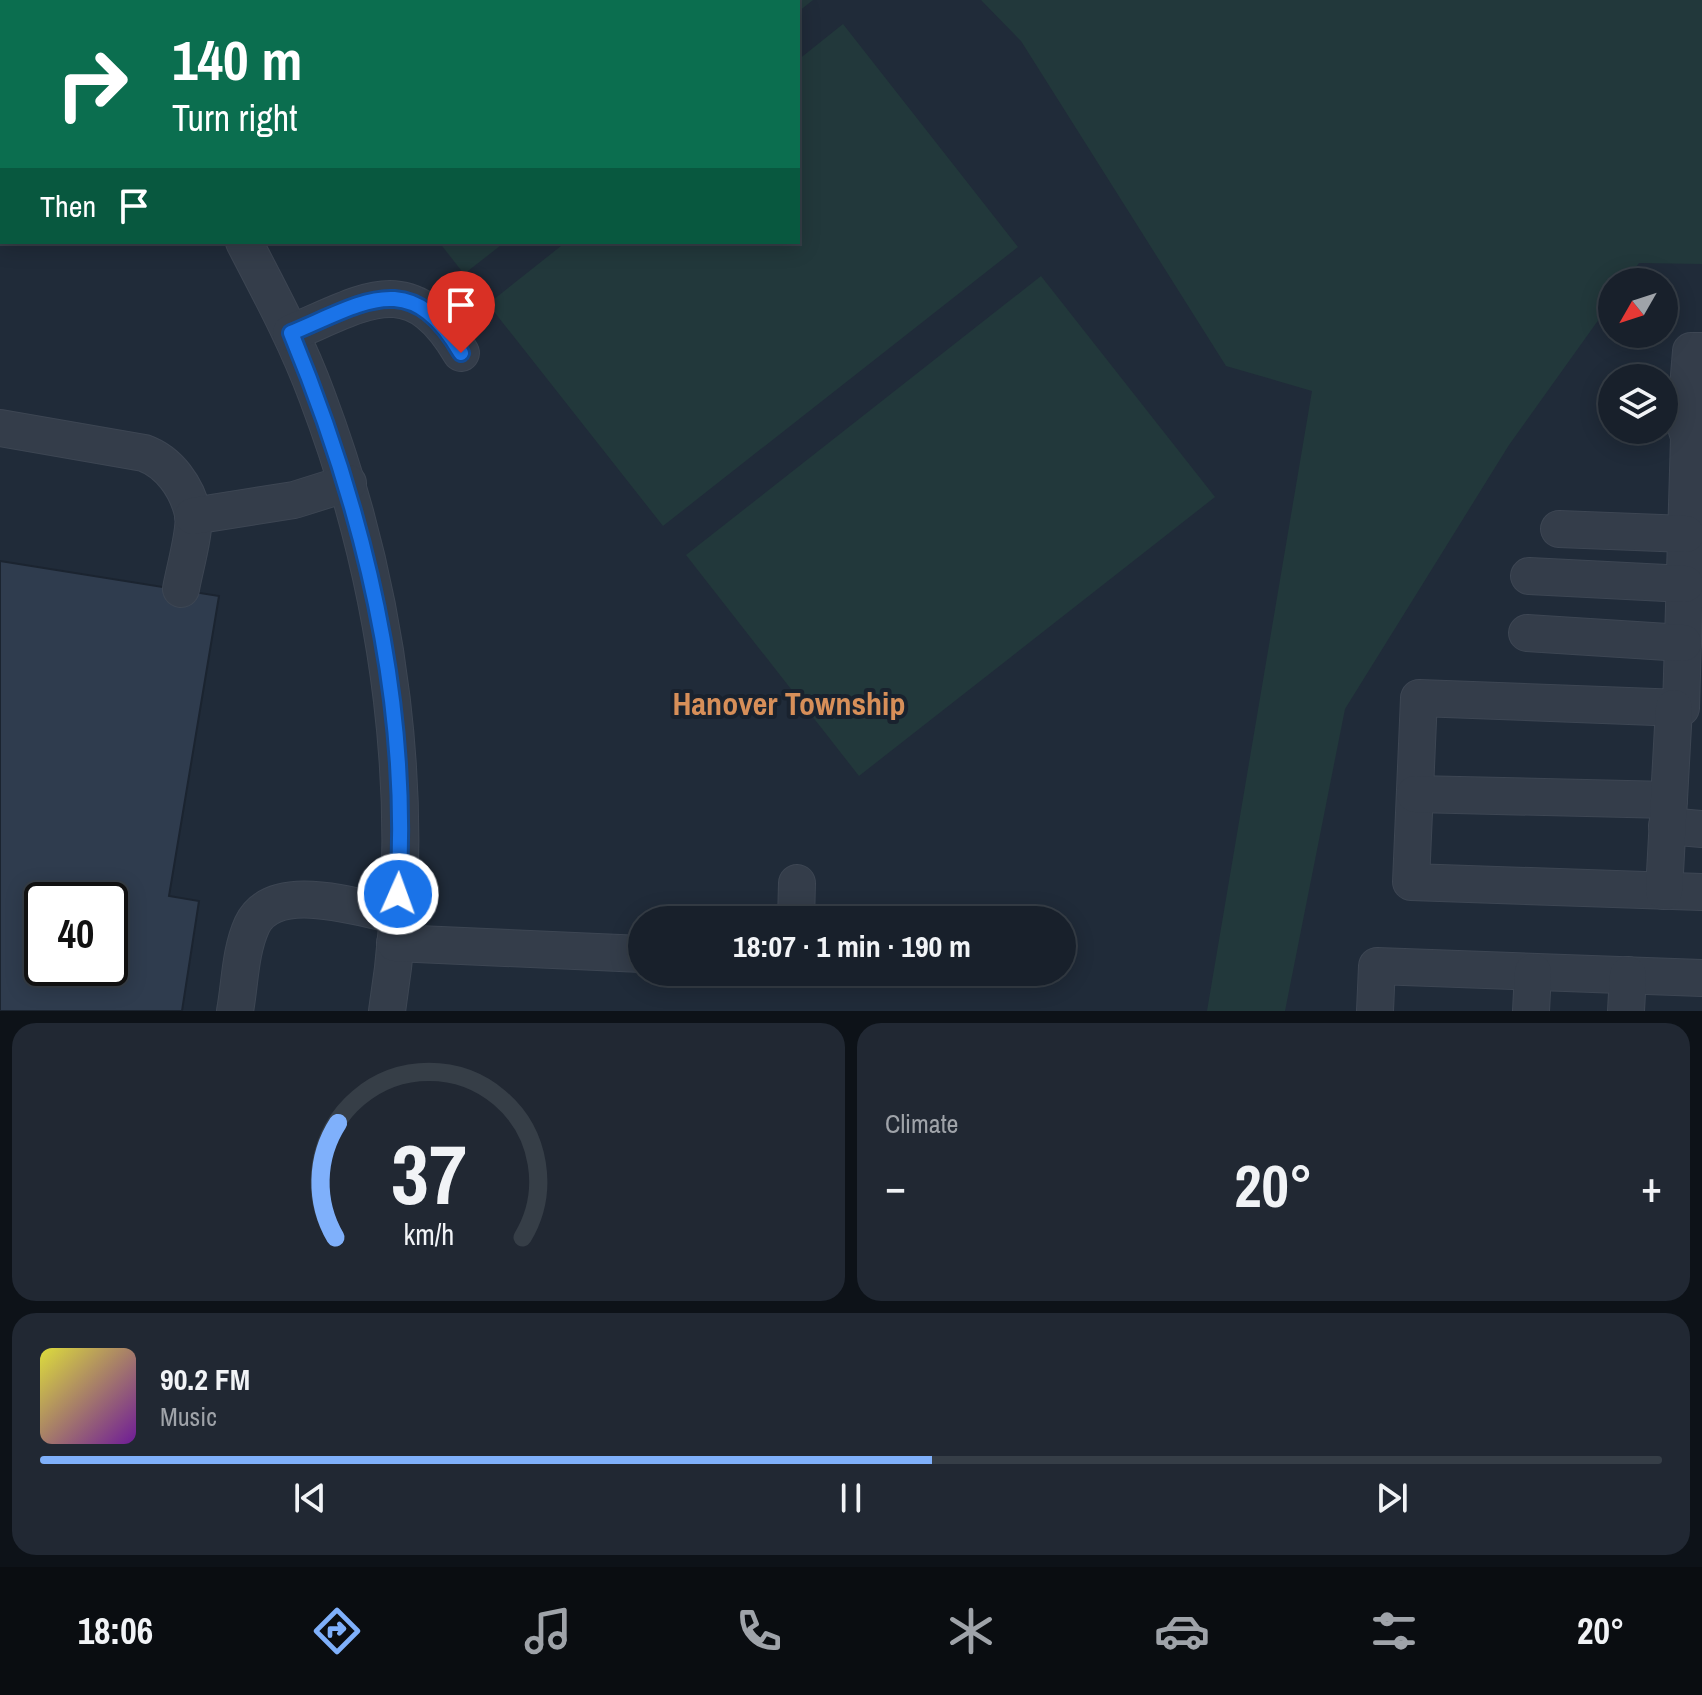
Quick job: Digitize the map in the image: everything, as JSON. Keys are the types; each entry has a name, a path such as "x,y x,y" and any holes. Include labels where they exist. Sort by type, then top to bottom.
{"street":[{"path":"245,244 291,333 348,483 371,574 390,685 398,779 396,929 387,1011"},
{"path":"291,333 357,305 385,298 431,311 445,326 461,353"},
{"path":"1664,891 1679,818 1690,631 1685,584 1692,530 1696,438 1685,424 1691,351 1702,351"},
{"path":"0,428 144,453 162,460 172,471 193,516 181,589"},
{"path":"193,516 294,500 348,483"},
{"path":"1559,529 1692,530"},
{"path":"1529,576 1685,584"},
{"path":"1527,633 1690,631"},
{"path":"1686,699 1419,698 1411,882 1702,892"},
{"path":"1415,794 1679,818"},
{"path":"796,906 797,883"},
{"path":"235,1011 252,925 271,905 299,898 396,929 628,953"},
{"path":"1375,1011 1377,966 1702,978"},
{"path":"1531,1011 1533,972"},
{"path":"1626,1011 1628,975"}],"green space":[{"path":"800,0 813,0 800,10"},
{"path":"981,0 1702,0 1702,264 1639,263 1635,268 1598,268 1598,321 1509,445 1345,709 1285,1011 1207,1011 1312,391 1226,366 1021,41"},
{"path":"843,24 1018,247 663,526 488,304 563,244 800,244 800,58"},
{"path":"441,244 502,244 464,274"},
{"path":"1041,276 1215,497 859,776 686,555"}],"building":[{"path":"0,561 219,596 169,896 199,901 182,1011 0,1011"}],"district":[{"name":"Hanover Township","path":"789,704"}],"route":[{"path":"398,894 398,779 390,685 371,574 348,483 317,394 291,333 357,305 385,298 431,311 445,326 461,353"}]}
